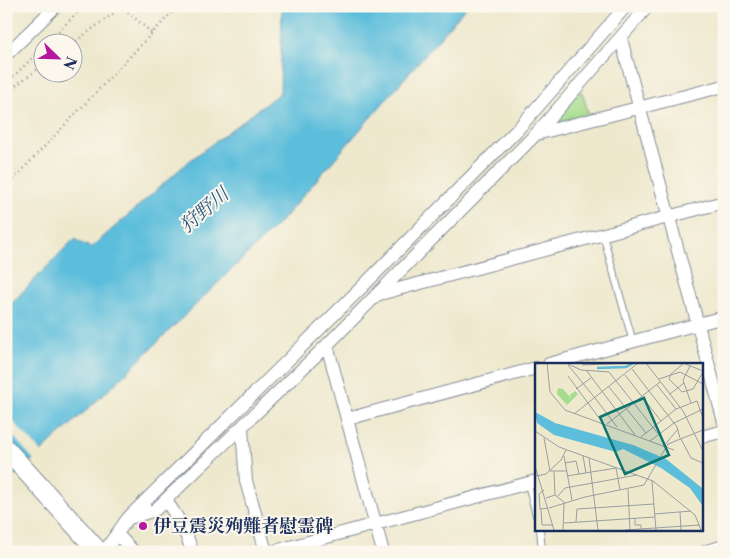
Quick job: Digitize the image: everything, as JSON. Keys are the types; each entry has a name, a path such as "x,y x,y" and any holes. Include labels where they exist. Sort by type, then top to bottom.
{"main road":[{"path":"6,449 93,546"}],"street":[{"path":"6,55 56,6"},
{"path":"104,552 128,518 356,293 518,129 626,6"},
{"path":"128,518 155,510 242,429 536,134 648,6"},
{"path":"621,39 724,422"},
{"path":"536,134 724,86"},
{"path":"376,295 724,202"},
{"path":"553,363 724,316"},
{"path":"327,345 383,552"},
{"path":"348,419 535,368"},
{"path":"242,429 246,481 266,552"},
{"path":"702,437 724,431"},
{"path":"271,552 532,483"},
{"path":"166,501 179,518 188,537 192,552"},
{"path":"117,534 134,552"},
{"path":"704,552 724,546"}],"lane":[{"path":"603,235 633,342"},
{"path":"532,483 535,507"},
{"path":"540,530 542,552"}],"path":[{"path":"58,32 84,6"},
{"path":"6,187 178,6"},
{"path":"82,37 122,7 153,34"},
{"path":"6,85 32,58"},
{"path":"6,85 15,86 32,73"}],"green space":[{"path":"579,92 582,92 589,116 553,127 551,123"}],"water":[{"name":"狩野川","path":"284,6 467,6 280,222 116,383 6,484 6,309 74,239 91,248 188,162 280,93 282,9"}],"pier":[{"path":"6,414 43,454 35,461 6,428"}],"place":[{"name":"伊豆震災殉難者慰霊碑","path":"143,526"}]}
